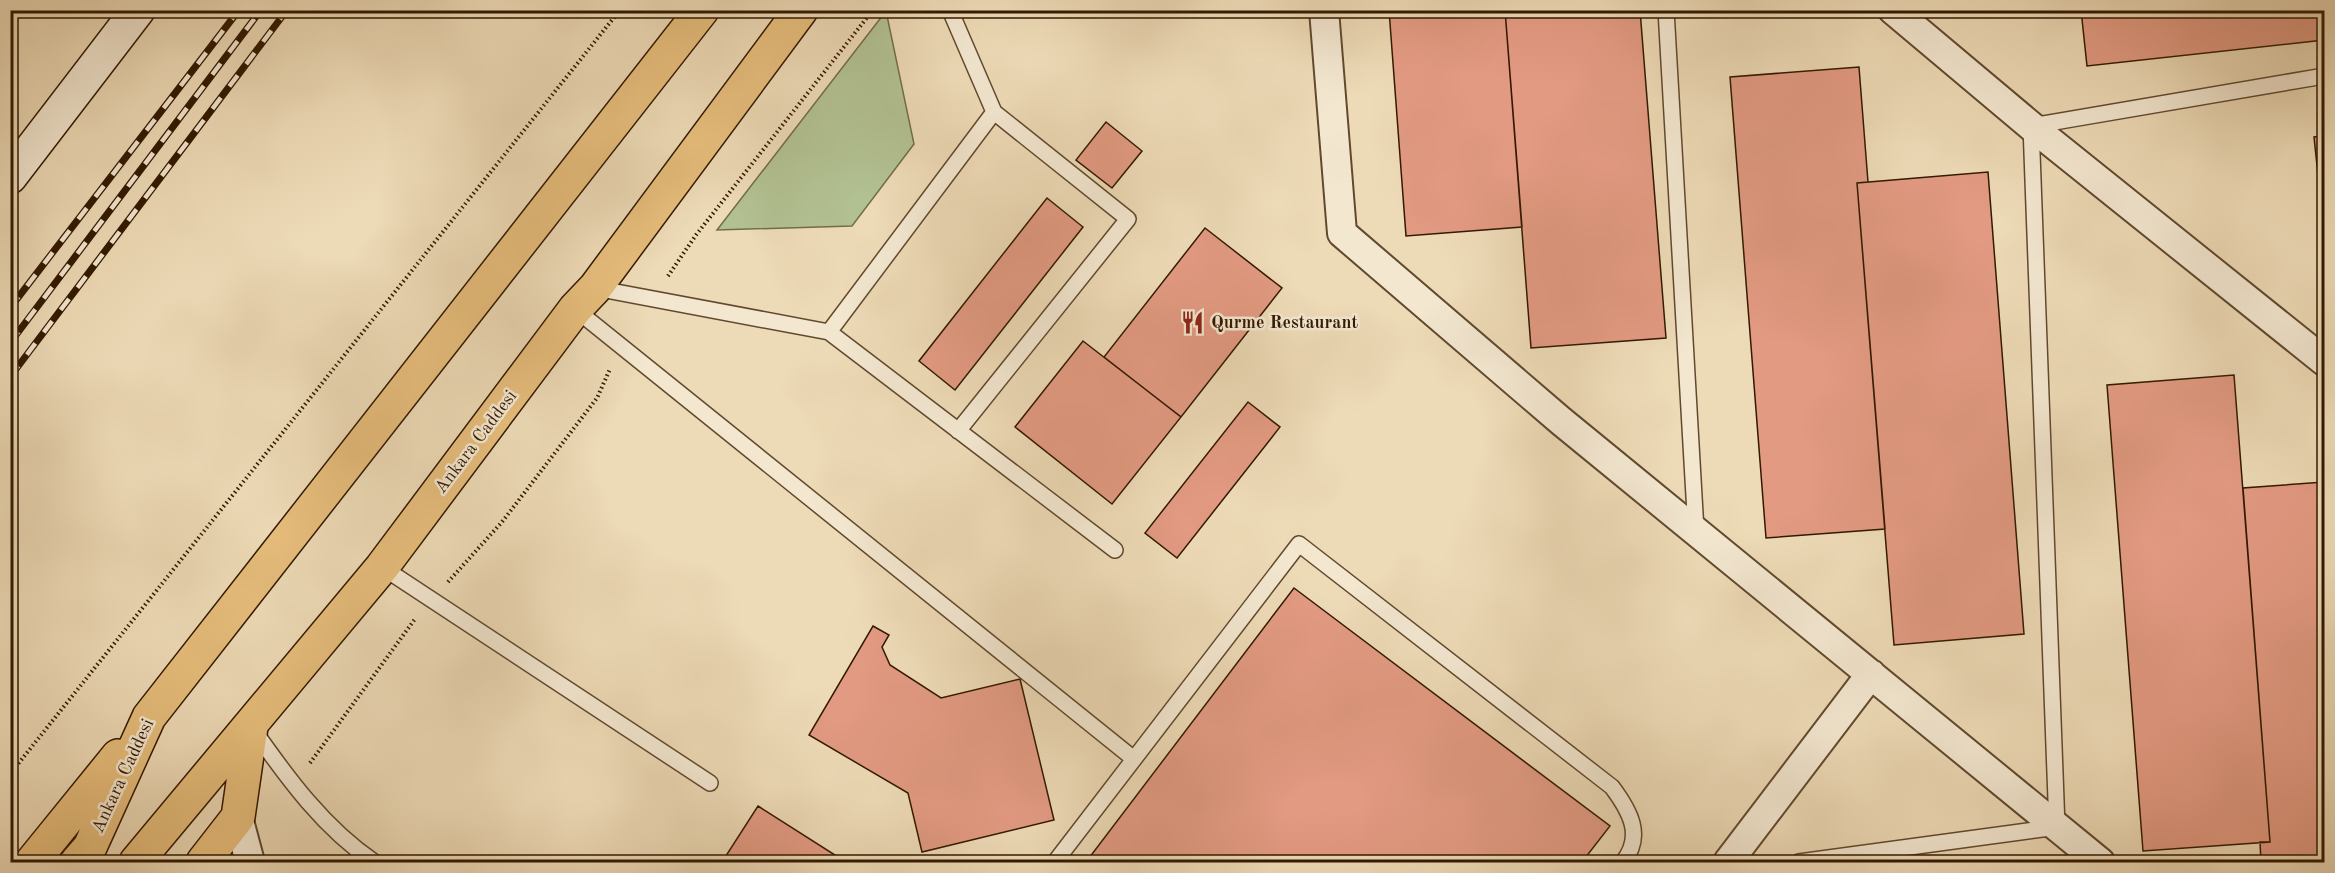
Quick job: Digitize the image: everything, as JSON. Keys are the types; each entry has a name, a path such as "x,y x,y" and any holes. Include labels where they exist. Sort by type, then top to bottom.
{"highway":[{"name":"Ankara Caddesi","path":"77,862 90,846 149,717 702,10"},
{"name":"Ankara Caddesi","path":"136,862 251,727 382,567 801,10"},
{"path":"32,862 149,717"},
{"path":"203,862 238,817 251,727"}],"street":[{"path":"10,177 138,10"},
{"path":"1324,10 1342,233 1561,421 2100,862"},
{"path":"1893,10 2031,126 2325,361"},
{"path":"1728,862 1871,674"},
{"path":"238,817 250,862"}],"lane":[{"path":"950,10 994,112 1128,219 958,431"},
{"path":"1666,10 1696,531"},
{"path":"1799,862 2057,827 2031,126 2325,76"},
{"path":"829,332 994,112"},
{"path":"585,299 652,299 829,332 1115,550"},
{"path":"585,299 624,346 1134,759"},
{"path":"1054,862 1299,544 1612,787 1628,808 1635,832 1623,862"},
{"path":"382,567 710,783"},
{"path":"251,727 293,787 352,848 374,862"}],"path":[{"path":"10,774 620,10"},
{"path":"652,299 696,235 873,10"},
{"path":"293,787 403,632 502,522 597,398 624,346"}],"green space":[{"path":"886,11 914,144 852,226 717,230"}],"building":[{"path":"1389,10 1505,10 1522,227 1406,236"},
{"path":"1505,10 1640,10 1666,338 1531,348"},
{"path":"2081,10 2324,10 2324,40 2087,66"},
{"path":"1859,67 1868,182 1857,183 1885,529 1766,538 1730,77"},
{"path":"1106,122 1142,151 1112,188 1076,160"},
{"path":"2324,136 2324,233 2314,137"},
{"path":"1988,172 2024,634 1894,645 1857,183"},
{"path":"1047,198 1083,227 955,390 919,361"},
{"name":"Qurme Restaurant","path":"1205,228 1282,288 1181,417 1104,357"},
{"path":"1083,341 1181,417 1112,504 1015,427"},
{"path":"2234,375 2270,842 2143,851 2107,385"},
{"path":"1248,402 1280,427 1177,558 1145,533"},
{"path":"2324,482 2324,862 2261,862 2260,842 2270,842 2243,488"},
{"path":"1294,588 1610,826 1582,862 1086,862"},
{"path":"873,626 889,635 882,647 890,665 941,698 1020,679 1054,820 922,852 908,793 809,735"},
{"path":"758,806 846,862 722,862"}],"railway":[{"path":"10,308 239,10"},
{"path":"10,343 261,10"},
{"path":"10,377 287,10"}],"place":[{"name":"Qurme Restaurant","path":"1193,323"}]}
